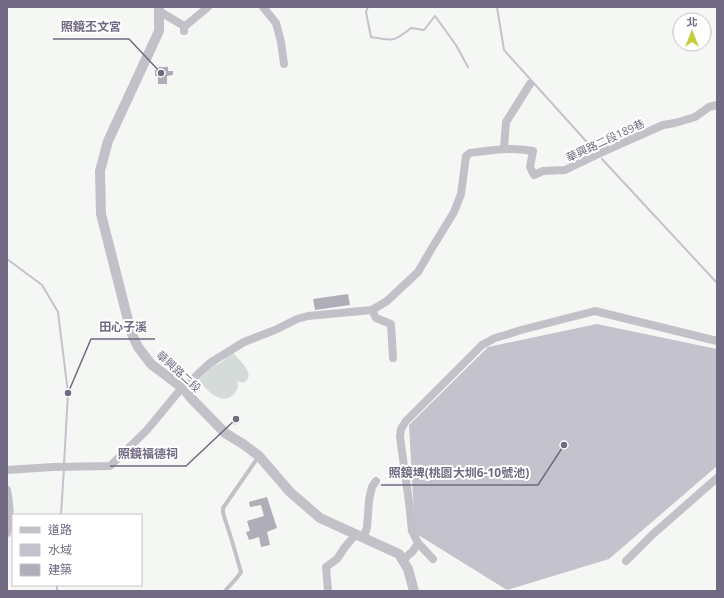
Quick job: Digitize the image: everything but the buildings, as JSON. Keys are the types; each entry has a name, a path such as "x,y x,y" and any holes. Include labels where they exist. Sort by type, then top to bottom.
{"street":[{"path":"159,9 184,26 184,29 208,7"},
{"path":"263,7 276,23 281,42 284,64"},
{"name":"華興路二段","path":"159,9 159,31 108,141 100,171 102,214 131,332 138,347 151,364 184,389 226,433 259,456 290,492 320,518 399,554 403,560"},
{"path":"504,148 506,122 530,84"},
{"name":"華興路二段189巷","path":"7,470 53,467 110,466 147,430 180,390 184,389 210,364 244,342 275,330 297,319 308,316 372,310 387,301 418,272 454,212 461,194 466,156 470,153 504,148 519,148 533,151 530,167 534,175 543,171 565,170 663,125 695,117 709,107 717,105"},
{"path":"372,310 376,318 391,324 393,358"},
{"path":"433,559 418,543 412,531 400,437 401,429 406,421 482,345 495,338 521,330 596,311 717,341"},
{"path":"626,561 652,535 717,478"},
{"path":"328,591 326,567 337,559 344,547 367,528 369,500 372,487 376,481"},
{"path":"7,490 10,503 7,533"},
{"path":"414,591 408,569 403,560 413,552 418,543"}],"lane":[{"path":"225,591 241,572 223,514 223,508 259,456"}],"shaded area":[{"path":"233,353 245,367 249,375 244,382 237,381 237,389 230,397 225,399 220,398 205,388 199,379 214,365 219,364"}],"water":[{"path":"597,324 717,349 717,466 609,559 507,590 415,533 409,425 488,347"}],"waterway":[{"path":"368,7 366,12 371,37 389,40 401,36 411,28 424,30 435,16 456,45 468,67"},
{"path":"497,7 504,50 594,150"},
{"path":"602,159 717,283"},
{"path":"7,259 42,285 58,312 68,393 64,464"},
{"path":"61,514 64,468"},
{"path":"57,586 57,591"}],"place":[{"name":"照鏡丕文宮","path":"161,73"},
{"name":"田心子溪","path":"68,393"},
{"name":"照鏡福德祠","path":"236,419"},
{"name":"照鏡埤(桃園大圳6-10號池)","path":"564,445"}]}
